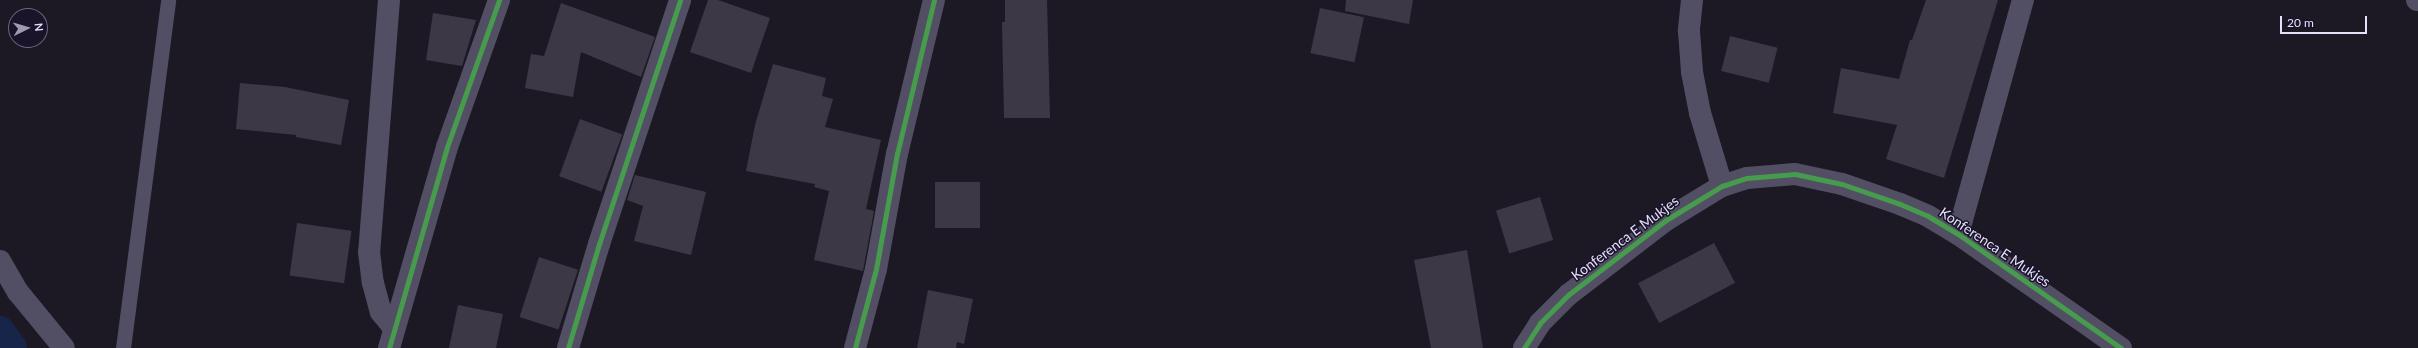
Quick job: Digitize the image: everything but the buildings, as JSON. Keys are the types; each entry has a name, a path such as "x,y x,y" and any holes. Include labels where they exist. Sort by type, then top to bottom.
{"street":[{"path":"389,0 369,252 373,283 381,312 392,338"},
{"path":"392,338 448,147 499,0"},
{"path":"568,348 599,244 680,0"},
{"path":"855,348 876,269 897,154 934,0"},
{"path":"1692,0 1689,31 1692,72 1700,113 1722,186"},
{"path":"1958,234 2023,0"},
{"name":"Konferenca E Mukjes","path":"1524,348 1540,323 1618,255 1666,220 1722,186 1747,178 1795,174 1818,178 1900,204 1958,234 2121,348"},
{"path":"0,261 18,292 64,348"}],"lane":[{"path":"123,348 159,86 168,0"}],"waterway":[{"path":"0,331 12,348"}],"cycle path":[{"path":"389,348 447,147 499,0"},
{"path":"568,348 599,244 680,0"},
{"path":"855,348 876,269 897,154 934,0"},
{"path":"1524,348 1540,323 1568,295 1666,220 1722,186 1747,178 1795,174 1842,184 1900,204 1928,216 1958,234 2121,348"}]}
